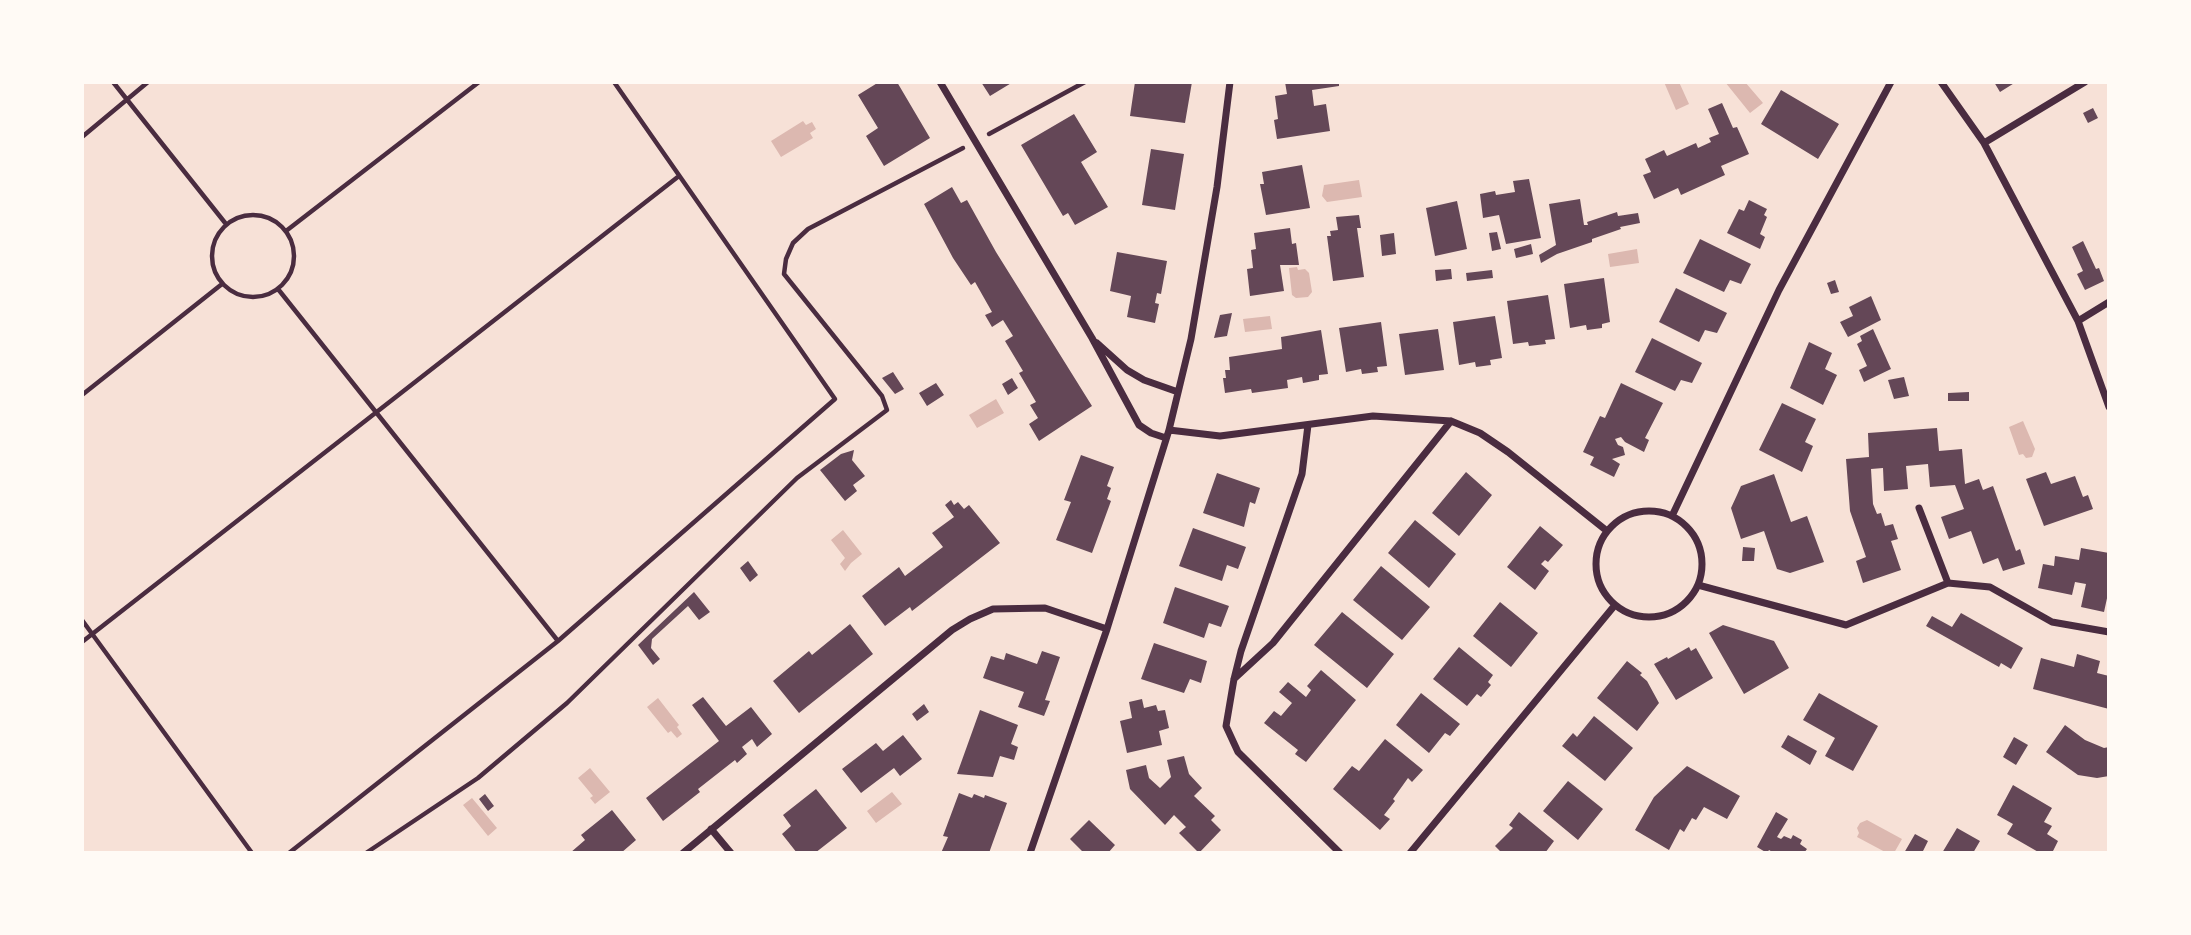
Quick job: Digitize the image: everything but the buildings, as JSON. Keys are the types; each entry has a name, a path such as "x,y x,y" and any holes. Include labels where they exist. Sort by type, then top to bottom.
{"street":[{"path":"940,82 1092,338 1139,425 1150,433 1166,438"},
{"path":"1030,853 1107,629 1169,430 1191,339 1213,212 1230,82"},
{"path":"1672,516 1779,290 1891,82"},
{"path":"1941,82 1984,142 2078,321 2109,407"},
{"path":"1984,142 2085,82"},
{"path":"2078,321 2109,302"},
{"path":"1092,338 1127,370 1144,380 1178,392"},
{"path":"1169,430 1220,436 1373,416 1451,421 1479,433 1508,452 1607,531"},
{"path":"1234,680 1273,643 1451,421"},
{"path":"1308,425 1302,474 1234,680 1226,726 1238,752 1340,853"},
{"path":"1919,508 1948,583"},
{"path":"1655,511 1672,516 1695,538 1701,553 1702,569 1698,585 1689,599 1677,610 1662,616 1645,618 1629,614 1615,605 1604,593 1597,578 1595,561 1599,545 1607,531 1621,519 1637,512 1655,511"},
{"path":"1698,585 1846,625 1948,583 1990,587 2052,622 2109,632"},
{"path":"1410,853 1615,605"},
{"path":"683,853 952,630 970,619 993,609 1045,608 1107,629"},
{"path":"712,829 731,853"}],"path":[{"path":"113,82 226,225"},
{"path":"82,137 148,82"},
{"path":"286,231 479,82"},
{"path":"289,853 558,641 835,399 614,82"},
{"path":"366,853 478,778 567,703 797,478 887,410 882,396 784,274 786,259 793,243 808,229 1085,82"},
{"path":"82,642 680,176"},
{"path":"254,214 279,223 286,231 293,245 295,258 286,282 278,289 262,297 248,298 234,293 222,284 215,273 212,259 213,245 226,225 241,216 254,214"},
{"path":"82,395 222,284"},
{"path":"278,289 558,641"},
{"path":"82,620 252,853"}],"shaded area":[{"path":"1664,82 1679,82 1689,104 1676,110"},
{"path":"1725,82 1745,82 1763,103 1750,113"},
{"path":"803,121 806,125 812,122 816,129 810,133 813,138 781,157 771,141"},
{"path":"1359,180 1362,197 1327,202 1322,196 1324,185"},
{"path":"1637,249 1639,263 1610,267 1608,254"},
{"path":"1297,267 1298,270 1305,269 1309,273 1312,292 1308,297 1296,298 1292,295 1289,268"},
{"path":"1270,316 1272,329 1245,332 1243,319"},
{"path":"996,399 1004,413 977,428 969,415"},
{"path":"2023,421 2035,449 2032,457 2026,458 2023,454 2019,455 2009,427"},
{"path":"843,530 862,554 845,571 840,564 845,558 831,540"},
{"path":"658,698 679,725 677,727 682,734 677,738 671,731 668,733 647,707"},
{"path":"590,768 610,792 595,804 590,798 593,796 578,778"},
{"path":"892,792 902,804 876,823 867,811"},
{"path":"472,798 497,828 488,836 463,805"},
{"path":"1867,820 1902,839 1894,853 1887,853 1857,837 1857,828"}]}
